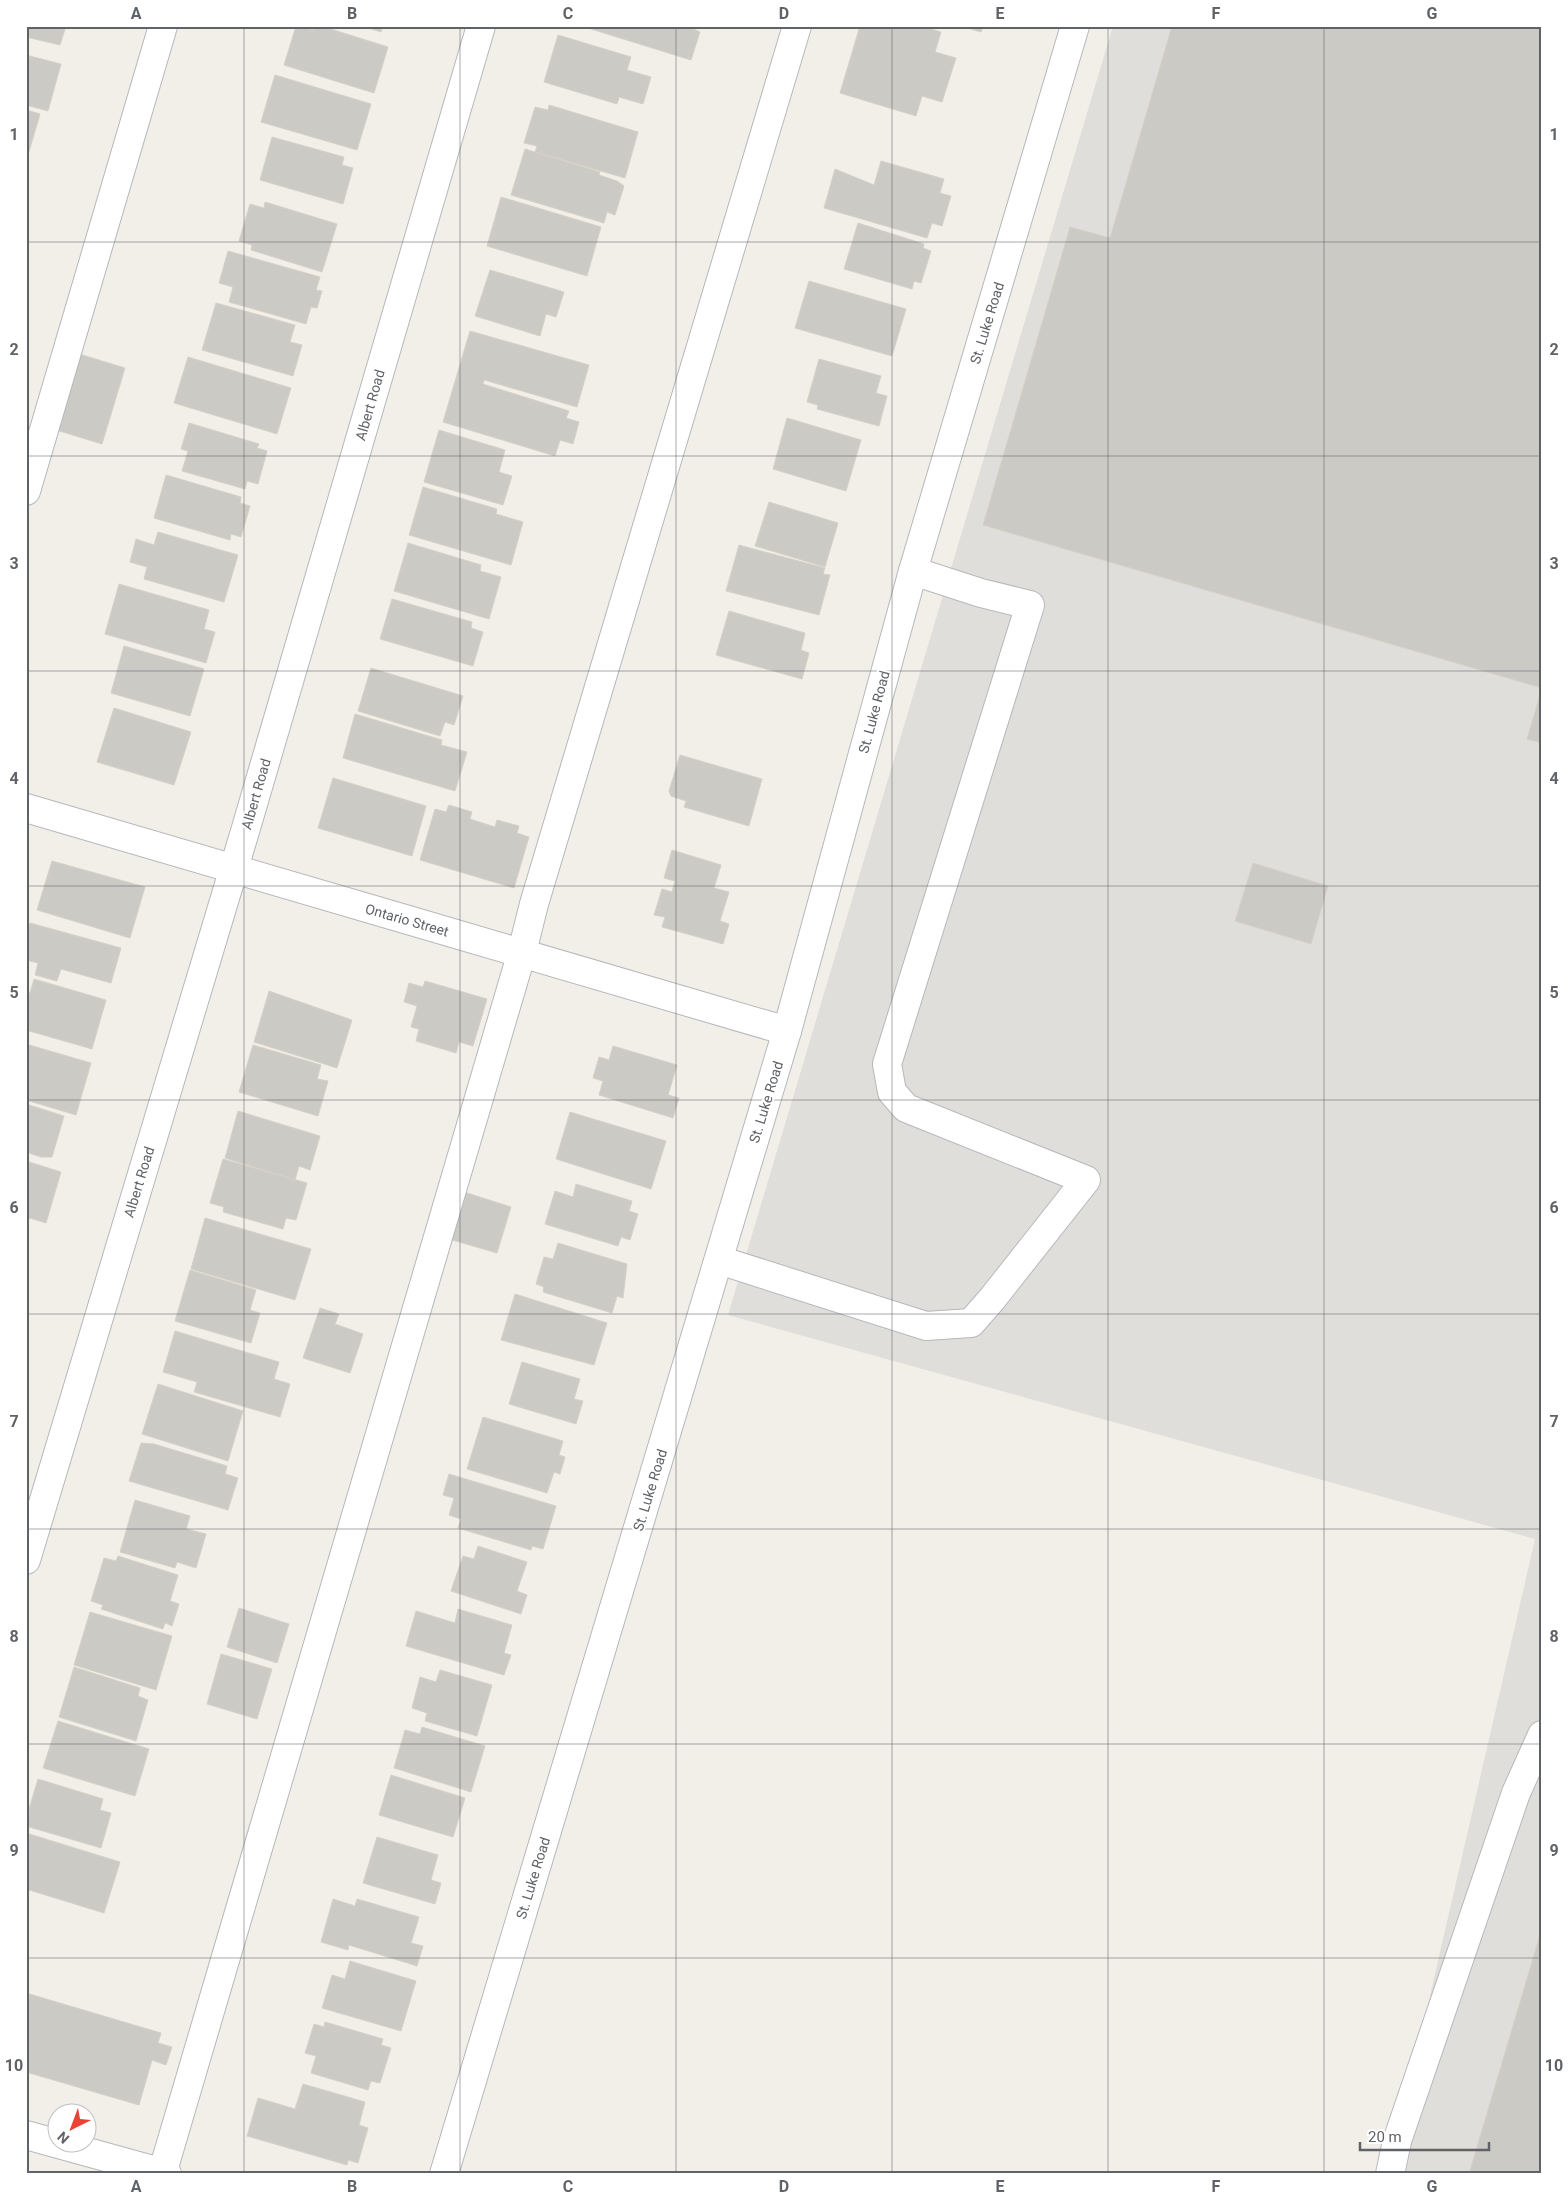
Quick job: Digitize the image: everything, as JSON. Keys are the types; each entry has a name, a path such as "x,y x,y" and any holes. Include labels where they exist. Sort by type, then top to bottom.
{"street":[{"path":"26,491 163,26"},
{"name":"Albert Road","path":"26,1560 233,870 481,26"},
{"path":"26,2135 164,2173 522,952 534,904 797,26"},
{"name":"St. Luke Road","path":"444,2174 787,1031 913,571 1075,26"},
{"path":"719,1260 926,1326 971,1323 1086,1180 906,1108 892,1092 886,1064 1030,605 981,593 913,571"},
{"name":"Ontario Street","path":"26,808 787,1031"},
{"path":"1390,2174 1397,2141 1516,1793 1542,1735"}],"shaded area":[{"path":"1113,26 1542,26 1542,2174 1389,2174 1535,1539 728,1315"}],"building":[{"path":"26,26 66,26 60,45 26,37"},
{"path":"296,26 313,30 314,26 321,26 388,47 374,93 284,65"},
{"path":"362,26 382,26 381,32"},
{"path":"592,26 687,26 700,32 691,60 591,29"},
{"path":"860,26 922,26 941,32 935,52 956,58 942,102 922,96 916,116 840,93"},
{"path":"961,26 983,26 981,32"},
{"path":"1172,26 1542,26 1542,688 983,525 1070,227 1110,238"},
{"path":"558,35 631,57 627,70 651,77 643,104 619,97 617,104 544,82"},
{"path":"26,55 61,64 48,111 26,105"},
{"path":"275,75 371,104 357,150 261,122"},
{"path":"549,105 638,132 625,178 535,152 537,146 524,143 535,107 548,110"},
{"path":"26,110 40,114 26,162"},
{"path":"272,137 344,157 342,165 353,168 343,204 260,180"},
{"path":"525,149 600,172 599,175 617,181 624,186 615,215 607,212 604,223 511,195"},
{"path":"881,161 944,179 940,193 951,196 942,226 932,223 927,238 824,208 835,169 874,185"},
{"path":"501,197 601,227 587,276 487,246"},
{"path":"265,202 337,224 322,272 251,250 252,245 239,241 250,204 264,208"},
{"path":"858,223 924,244 923,248 931,251 921,283 914,281 912,289 844,269"},
{"path":"228,251 320,277 316,290 322,291 317,308 311,307 306,324 229,302 233,287 219,283"},
{"path":"490,270 564,292 556,317 546,314 540,336 475,316"},
{"path":"809,281 906,309 892,356 795,328"},
{"path":"216,303 295,325 290,342 302,345 293,376 202,350"},
{"path":"470,331 589,365 577,407 484,380 483,384 569,411 566,418 579,422 573,444 560,440 555,456 443,422"},
{"path":"76,353 125,368 102,444 53,429"},
{"path":"188,357 291,388 277,434 174,403"},
{"path":"819,359 881,376 876,393 887,396 879,426 817,409 818,405 807,402"},
{"path":"787,418 861,440 846,491 773,469"},
{"path":"189,423 259,444 257,448 267,451 258,484 247,481 245,489 182,471 188,451 181,449"},
{"path":"439,430 505,450 499,472 512,476 503,505 424,482"},
{"path":"166,475 241,497 240,503 250,506 241,537 231,534 230,540 154,518"},
{"path":"423,487 497,509 496,514 523,522 511,565 409,535"},
{"path":"769,502 838,523 825,567 755,546"},
{"path":"158,532 238,555 224,602 144,579 147,567 130,562 136,539 154,545"},
{"path":"408,543 481,565 480,571 501,577 489,619 394,591"},
{"path":"739,545 825,568 823,574 830,575 819,615 726,591"},
{"path":"119,584 209,610 204,629 215,632 206,663 105,634"},
{"path":"392,599 472,622 471,628 483,632 473,666 380,639"},
{"path":"729,611 805,633 801,650 809,653 802,679 716,655"},
{"path":"124,646 204,669 190,716 111,693"},
{"path":"371,668 463,696 454,725 445,722 440,736 358,711"},
{"path":"1542,688 1542,743 1527,739"},
{"path":"114,708 191,732 174,785 97,762"},
{"path":"355,714 442,740 441,745 467,752 455,791 343,758"},
{"path":"680,755 762,779 749,826 684,807 686,801 671,796 669,791"},
{"path":"333,778 426,806 412,856 318,828"},
{"path":"449,805 472,812 470,819 495,827 497,820 519,826 517,833 529,837 514,888 420,860 435,809 446,812"},
{"path":"672,850 721,865 714,888 729,892 720,921 729,924 723,944 662,927 665,917 654,915 662,889 672,892 675,881 664,878"},
{"path":"52,861 145,887 130,938 37,910"},
{"path":"1253,863 1328,886 1311,944 1235,921"},
{"path":"30,923 121,948 111,983 61,969 57,981 35,975 38,963 26,960 26,937"},
{"path":"34,979 106,1000 92,1049 26,1030 26,992 30,993"},
{"path":"425,981 487,999 473,1046 459,1042 456,1053 416,1041 419,1029 411,1027 417,1006 404,1002 409,983 423,987"},
{"path":"269,991 352,1020 337,1068 254,1042"},
{"path":"26,1044 91,1063 76,1115 26,1100"},
{"path":"253,1045 321,1065 317,1079 328,1081 318,1116 239,1092"},
{"path":"613,1046 677,1065 668,1095 679,1098 673,1118 599,1095 603,1081 593,1078 599,1057 609,1060"},
{"path":"26,1104 64,1116 52,1157 41,1157 26,1152"},
{"path":"238,1111 320,1136 310,1170 299,1166 295,1180 225,1158"},
{"path":"570,1112 666,1141 651,1189 556,1159"},
{"path":"223,1159 307,1183 296,1220 286,1218 283,1229 223,1212 224,1207 210,1203"},
{"path":"26,1161 61,1172 46,1223 26,1217"},
{"path":"576,1184 632,1201 629,1211 638,1214 630,1240 621,1237 618,1246 545,1224 555,1191 573,1197"},
{"path":"464,1192 511,1207 497,1253 449,1239"},
{"path":"205,1218 311,1249 295,1300 191,1269"},
{"path":"558,1243 627,1264 623,1298 617,1296 612,1313 543,1292 544,1287 536,1284 544,1257 553,1259"},
{"path":"190,1270 256,1290 250,1310 260,1313 251,1343 175,1321"},
{"path":"515,1294 607,1323 594,1365 501,1340"},
{"path":"320,1308 339,1314 335,1324 363,1334 350,1373 303,1358"},
{"path":"175,1331 279,1362 274,1379 290,1384 280,1417 194,1392 197,1382 163,1372"},
{"path":"522,1362 580,1379 574,1399 583,1401 576,1424 509,1404"},
{"path":"158,1384 243,1411 228,1461 142,1434"},
{"path":"483,1417 563,1441 559,1455 565,1457 560,1474 554,1472 547,1493 467,1469"},
{"path":"141,1443 154,1444 227,1466 225,1474 238,1478 228,1510 129,1481"},
{"path":"449,1474 556,1506 543,1549 532,1546 531,1550 458,1528 461,1519 449,1515 454,1498 443,1495"},
{"path":"135,1500 190,1516 186,1529 206,1534 196,1568 177,1562 175,1568 120,1552"},
{"path":"478,1546 527,1562 517,1591 527,1595 521,1614 451,1591 463,1556 474,1559"},
{"path":"118,1556 178,1575 170,1601 179,1604 172,1626 165,1623 163,1629 101,1609 103,1605 91,1601 104,1558 116,1561"},
{"path":"239,1608 289,1624 277,1663 227,1647"},
{"path":"458,1609 512,1625 504,1653 511,1655 504,1675 406,1646 416,1611 455,1623"},
{"path":"90,1612 172,1636 156,1690 74,1665"},
{"path":"221,1654 272,1669 257,1719 207,1704"},
{"path":"74,1667 140,1688 138,1696 148,1700 136,1741 59,1717"},
{"path":"440,1670 492,1685 477,1736 425,1721 427,1713 412,1708 420,1677 436,1682"},
{"path":"58,1721 149,1749 135,1796 43,1768"},
{"path":"422,1727 485,1746 471,1792 394,1768 405,1730 420,1734"},
{"path":"391,1775 465,1798 453,1837 379,1815"},
{"path":"38,1779 103,1799 100,1810 111,1813 101,1848 26,1826 26,1819"},
{"path":"26,1833 120,1862 104,1913 26,1889"},
{"path":"377,1837 438,1855 431,1880 441,1883 435,1904 363,1883"},
{"path":"333,1899 355,1906 357,1899 419,1917 411,1943 423,1946 417,1966 349,1945 348,1950 321,1942"},
{"path":"1542,1928 1542,2174 1469,2174"},
{"path":"350,1961 416,1981 401,2031 322,2008 332,1975 345,1979"},
{"path":"26,1993 161,2033 158,2043 172,2047 166,2065 152,2060 139,2105 26,2072"},
{"path":"325,2022 383,2039 381,2045 391,2048 380,2083 371,2081 368,2090 311,2073 316,2056 305,2053 314,2024 324,2027"},
{"path":"303,2084 365,2102 359,2125 368,2128 358,2163 348,2160 347,2165 247,2136 258,2098 295,2109"}]}
